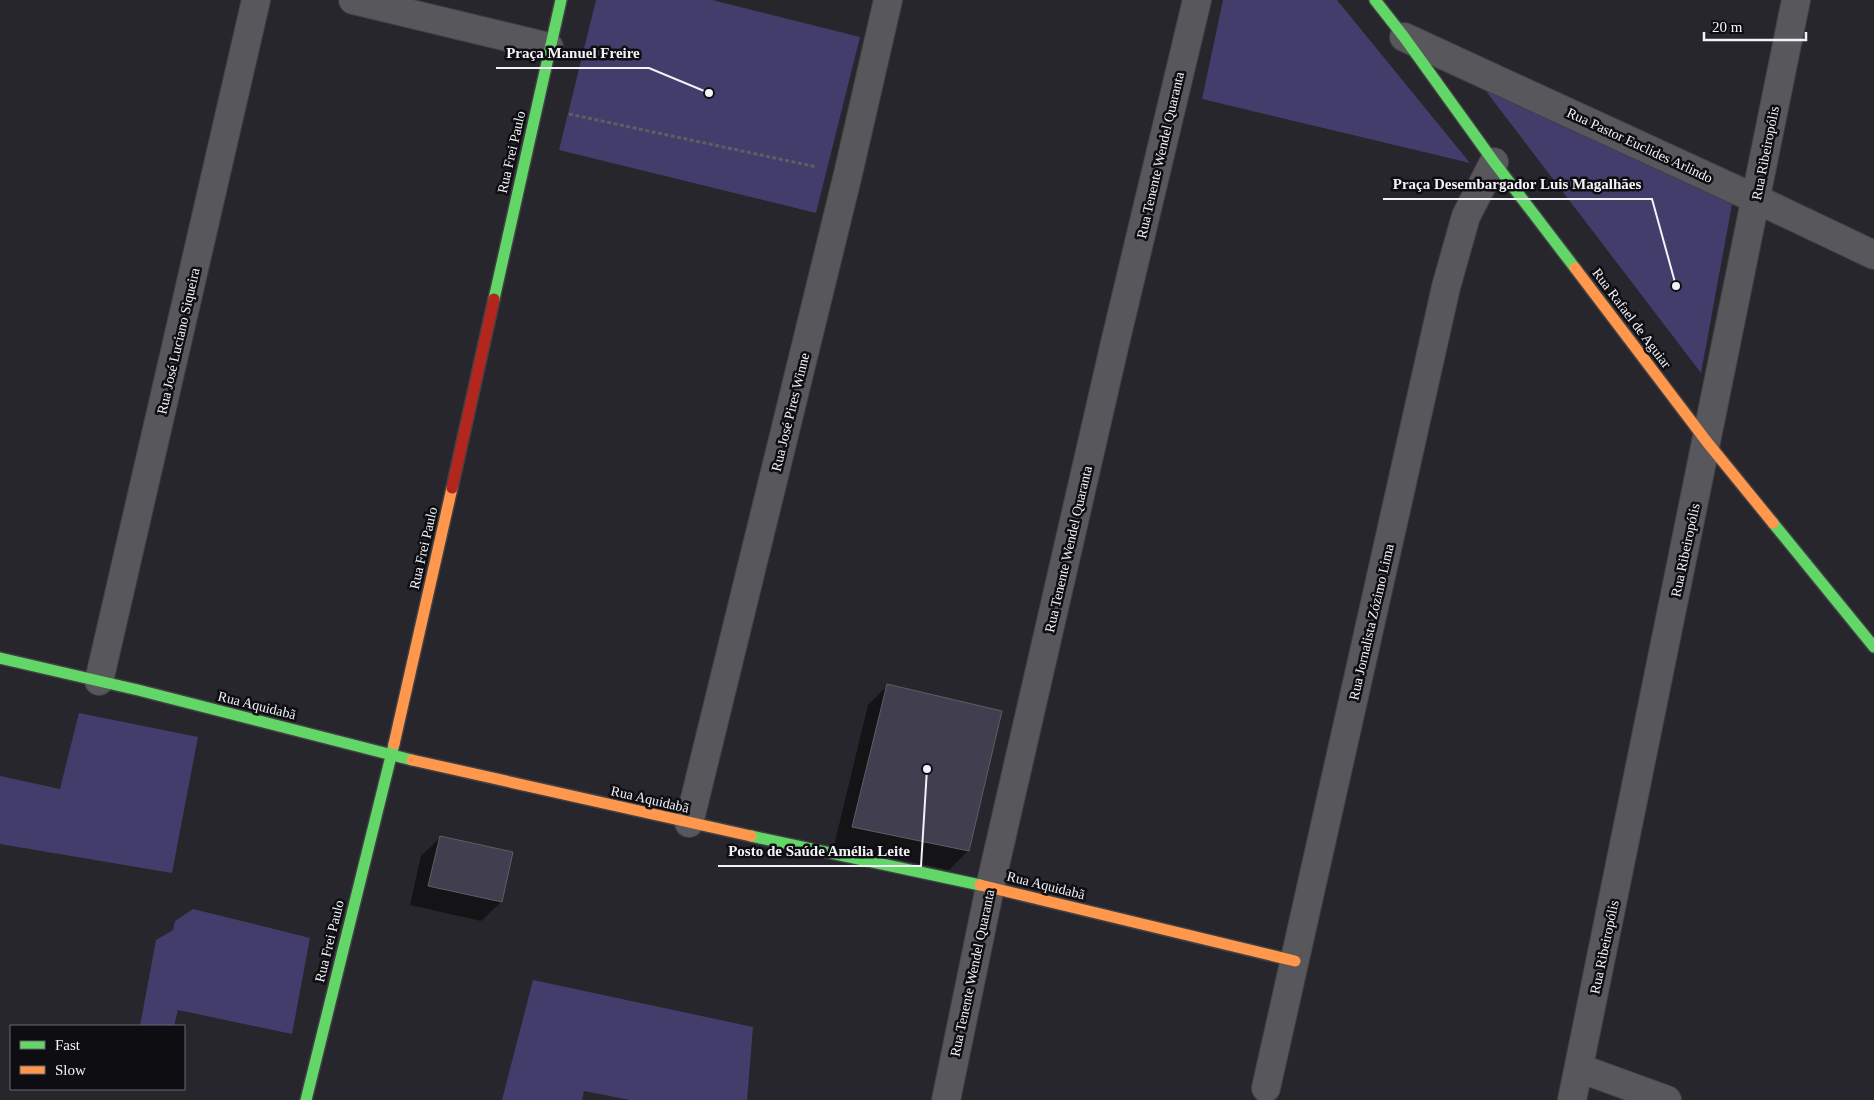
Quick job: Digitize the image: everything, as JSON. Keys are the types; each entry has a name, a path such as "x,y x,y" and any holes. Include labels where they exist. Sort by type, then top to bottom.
{"street":[{"name":"Rua José Luciano Siqueira","path":"99,681 256,0"},
{"path":"354,0 549,47"},
{"name":"Rua Frei Paulo","path":"306,1100 328,1005 392,755 560,0"},
{"name":"Rua José Pires Winne","path":"689,823 848,174 888,0"},
{"name":"Rua Tenente Wendel Quaranta","path":"946,1100 990,887 1115,343 1197,0"},
{"name":"Rua Rafael de Aguiar","path":"1375,0 1494,162 1707,442 1874,647"},
{"name":"Rua Ribeiropólis","path":"1572,1100 1796,0"},
{"name":"Rua Pastor Euclides Arlindo","path":"1404,37 1874,255"},
{"name":"Rua Jornalista Zózimo Lima","path":"1266,1088 1446,287 1466,216 1494,162"},
{"name":"Rua Aquidabã","path":"0,658 392,755 689,823 990,887 1295,961"},
{"path":"1579,1068 1666,1100"}],"path":[{"path":"536,107 848,174"}],"shaded area":[{"path":"596,0 712,0 860,37 816,213 559,150"},
{"path":"1223,0 1337,0 1470,163 1202,99"},
{"path":"1479,82 1733,199 1701,373"},
{"path":"79,713 198,737 172,873 0,844 0,776 60,789"},
{"path":"193,909 310,938 292,1034 178,1010 174,1025 140,1025 156,940 173,930 175,921"},
{"path":"533,980 753,1027 747,1100 630,1100 584,1091 582,1100 502,1100"}],"building":[{"path":"887,684 1002,711 969,851 852,827"},
{"path":"440,836 513,852 502,902 428,886"}],"traffic: fast":[{"path":"494,299 561,0"},
{"path":"1375,0 1494,162 1575,268"},
{"path":"1773,523 1874,647"},
{"path":"0,658 138,690 412,760"},
{"path":"306,1100 394,744"},
{"path":"751,836 980,885"}],"traffic: slow":[{"path":"1575,268 1707,442 1773,523"},
{"path":"394,744 452,488"},
{"path":"412,760 751,836"},
{"path":"980,885 1295,961"}],"traffic: jam":[{"path":"452,488 494,299"}],"place":[{"name":"Praça Manuel Freire","path":"709,93"},
{"name":"Praça Desembargador Luis Magalhães","path":"1676,286"},
{"name":"Posto de Saúde Amélia Leite","path":"927,769"}]}
